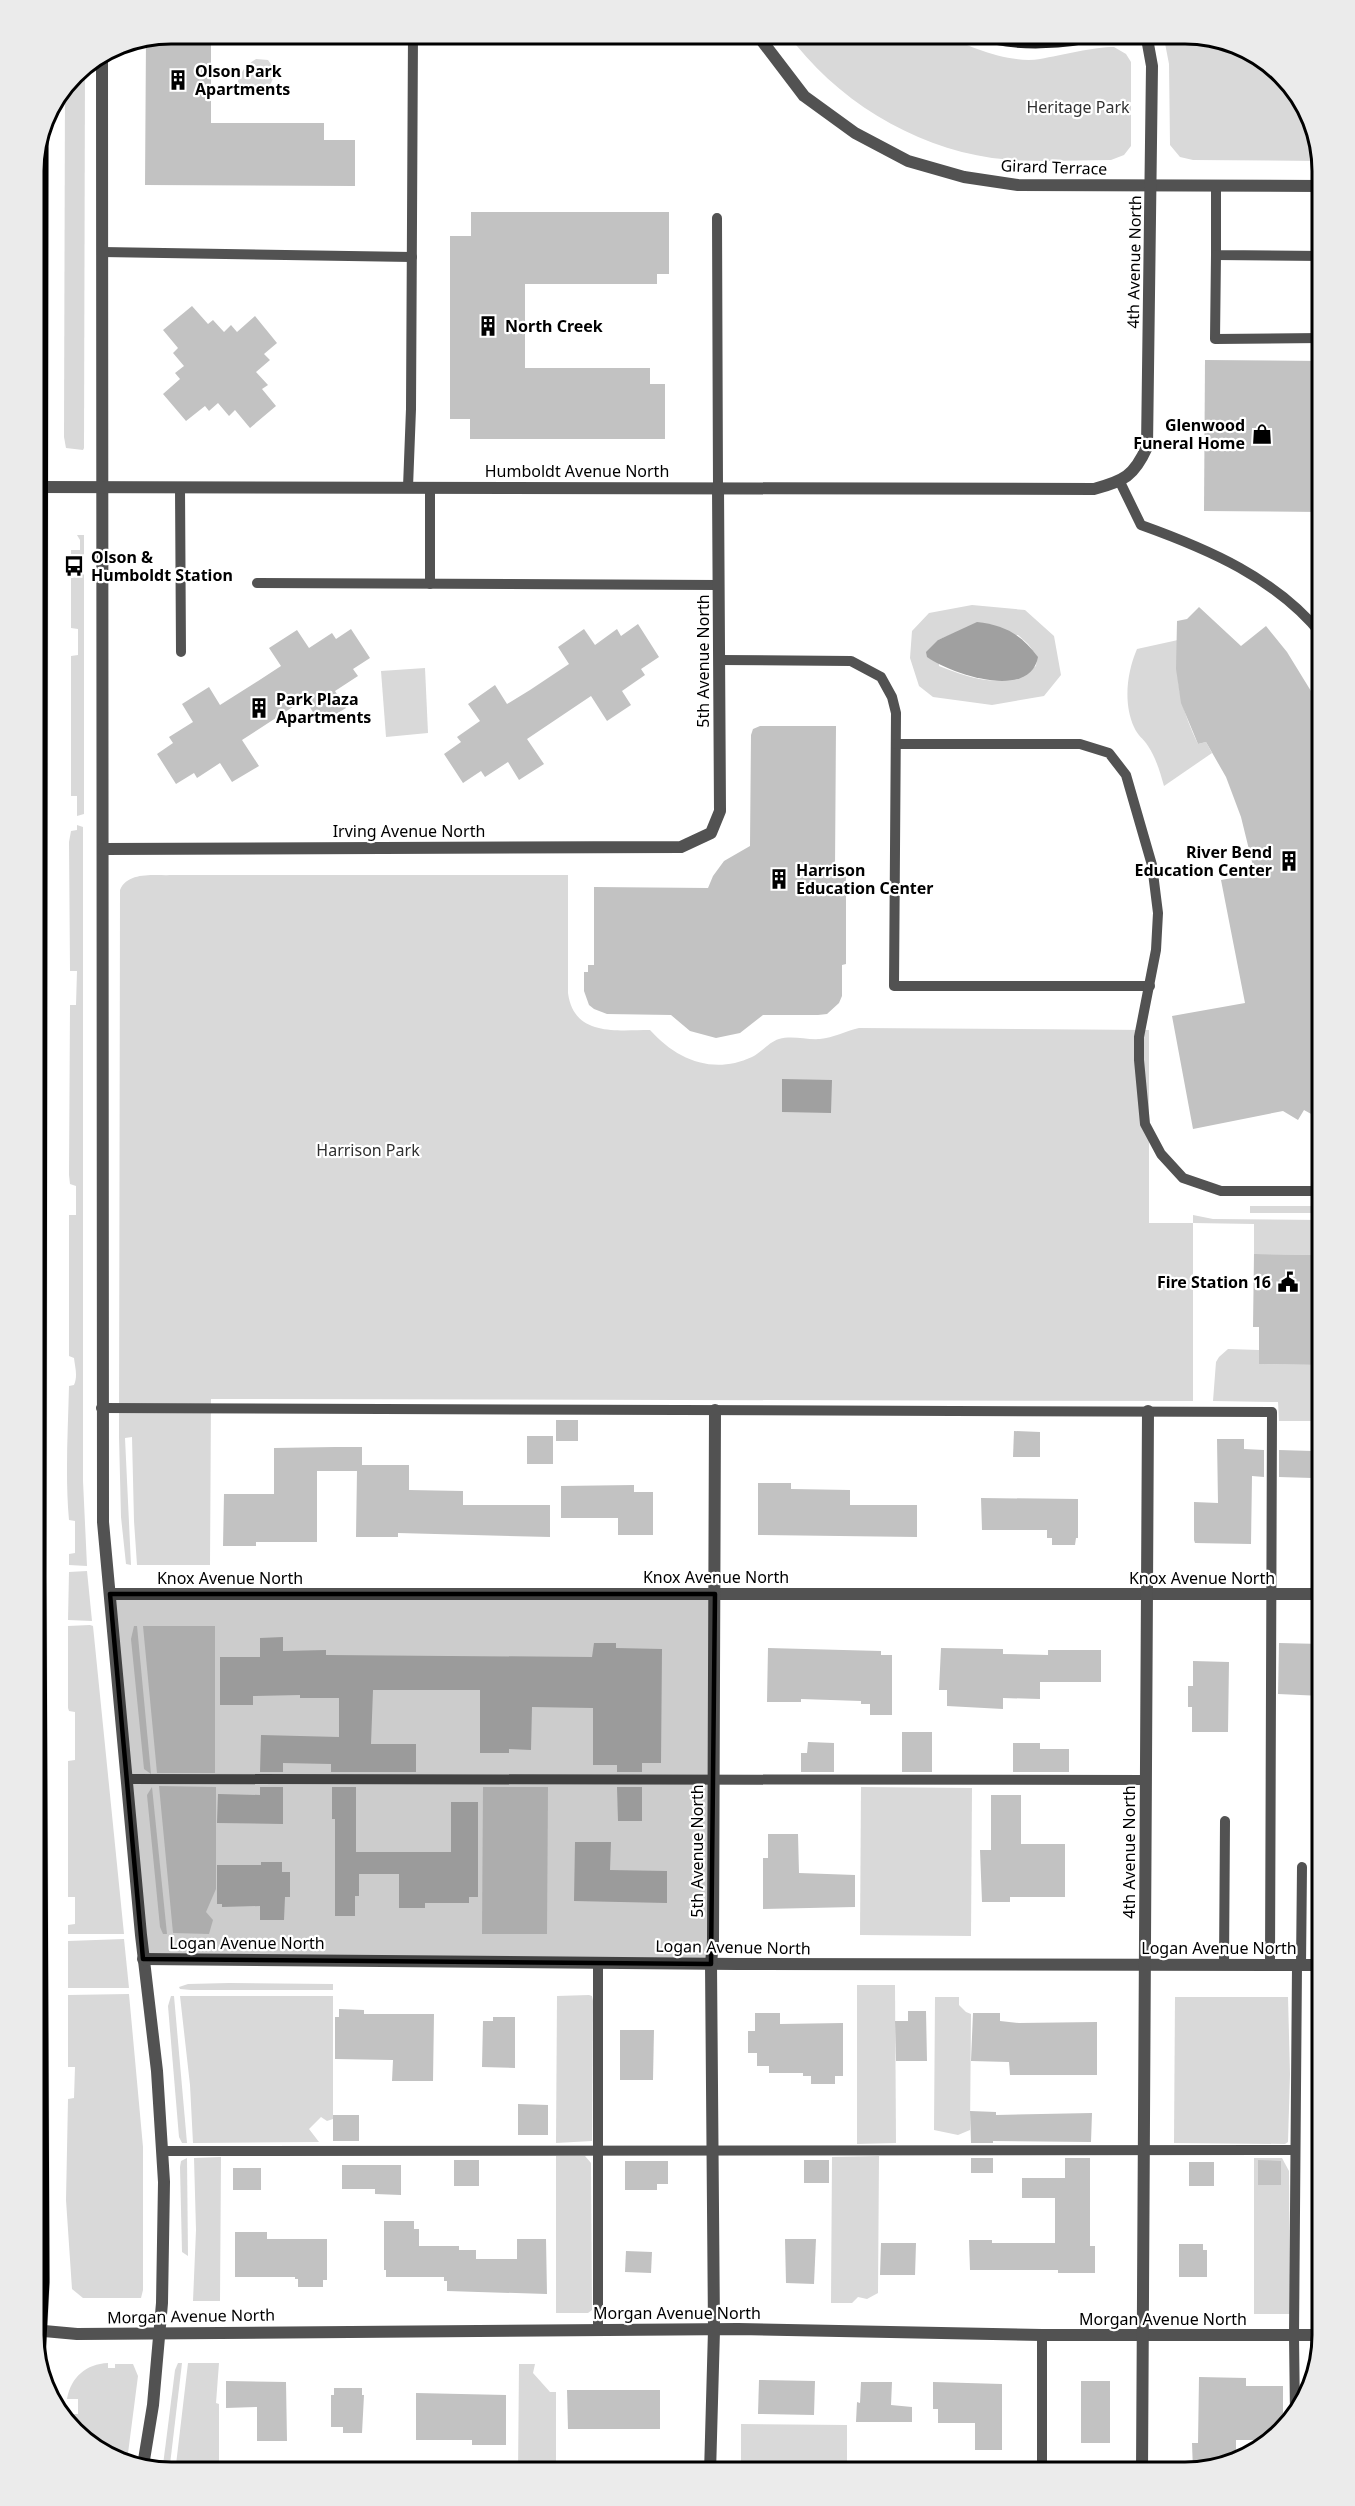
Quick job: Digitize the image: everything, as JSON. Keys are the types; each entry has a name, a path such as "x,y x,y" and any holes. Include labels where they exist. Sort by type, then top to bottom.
{"street":[{"name":"Girard Terrace","path":"764,44 804,96 855,134 908,162 963,177 1018,185 1312,186"},
{"name":"4th Avenue North","path":"1120,482 1137,467 1147,447 1152,186 1152,66 1148,44"},
{"path":"102,64 104,849 101,1408 103,1522 143,1959 157,2070 162,2151 162,2293 153,2405 144,2460"},
{"name":"Humboldt Avenue North","path":"44,487 1094,489 1120,482"},
{"name":"5th Avenue North","path":"711,833 720,811 718,487"},
{"name":"Irving Avenue North","path":"104,849 681,847 711,833"},
{"name":"5th Avenue North","path":"710,2462 714,2330 711,1964 713,1941 715,1410"},
{"name":"4th Avenue North","path":"1142,2462 1148,1411"},
{"name":"Knox Avenue North","path":"110,1594 1312,1594"},
{"name":"Logan Avenue North","path":"143,1959 711,1964 1312,1965"},
{"name":"Morgan Avenue North","path":"44,2331 77,2334 598,2329 1042,2335 1312,2335"}],"lane":[{"path":"408,487 413,44"},
{"path":"1216,186 1215,339 1312,338"},
{"path":"717,218 718,487"},
{"path":"102,252 412,257"},
{"path":"1216,255 1312,256"},
{"path":"1120,482 1141,525 1199,546 1260,579 1312,622"},
{"path":"180,487 181,652"},
{"path":"430,487 430,584"},
{"path":"257,583 719,585"},
{"path":"720,660 851,661 881,677 892,697 896,713 894,986 1150,986"},
{"path":"896,744 1080,744 1109,753 1126,775 1152,865 1158,913 1156,950 1139,1037 1145,1124 1161,1154 1183,1178 1221,1191 1312,1191"},
{"path":"101,1408 1272,1412 1270,1965"},
{"path":"127,1779 1146,1780"},
{"path":"1224,1965 1225,1821"},
{"path":"1295,2398 1295,2150 1302,1867"},
{"path":"598,1962 598,2329"},
{"path":"162,2151 1295,2150"},
{"path":"1042,2335 1042,2462"}],"highlighted area":[{"path":"110,1594 715,1594 711,1964 143,1959"}],"green space":[{"name":"Heritage Park","path":"796,44 964,44 1003,57 1028,60 1114,47 1126,54 1131,62 1131,146 1124,155 1111,160 1007,160 962,152 904,131 877,116 828,79"},
{"name":"Heritage Park","path":"1165,44 1209,46 1225,50 1255,65 1274,81 1295,107 1305,130 1311,161 1193,160 1180,157 1170,145 1169,64"},
{"path":"256,59 268,60 275,70 273,77 266,91 252,97 245,97 237,85 238,80 241,73"},
{"path":"85,77 83,450 66,448 64,437 65,100"},
{"path":"77,535 84,535 84,814 77,816 77,796 71,796 71,656 78,655 78,629 71,628 71,578 80,577 80,554 71,554 71,550 80,550 80,540"},
{"path":"972,605 1025,610 1054,636 1061,675 1044,696 992,705 933,697 919,686 910,658 912,631 929,613","holes":["957,632 1018,635 1037,656 1036,666 1013,678 983,680 939,666 938,640"]},
{"path":"1178,640 1178,681 1183,705 1198,744 1206,742 1212,753 1164,786 1153,755 1135,730 1131,718 1127,698 1129,677 1137,649"},
{"path":"425,668 428,733 386,737 381,671"},
{"path":"77,825 83,827 83,1481 87,1566 69,1565 69,1554 75,1553 75,1521 69,1520 67,1487 69,1386 74,1385 76,1375 74,1358 69,1356 69,1215 76,1215 76,1186 70,1184 69,1175 70,1005 76,1005 77,971 70,971 69,842 71,831 77,830"},
{"name":"Harrison Park","path":"150,875 568,875 568,993 572,1007 588,1024 599,1028 650,1030 672,1049 696,1062 723,1065 738,1062 752,1057 779,1039 825,1038 859,1028 1149,1030 1149,1223 1193,1223 1193,1401 211,1399 210,1565 137,1565 132,1437 125,1438 131,1565 126,1564 121,1517 119,1437 120,890 129,880"},
{"path":"1250,1206 1312,1206 1312,1213 1250,1213"},
{"path":"1193,1215 1213,1219 1312,1220 1312,1255 1254,1254 1254,1224 1193,1223"},
{"path":"1228,1349 1259,1350 1259,1364 1312,1365 1312,1421 1279,1421 1278,1402 1213,1401 1216,1362"},
{"path":"87,1571 92,1621 68,1620 69,1572"},
{"path":"68,1626 93,1626 124,1934 68,1934 68,1925 75,1924 75,1897 68,1897 68,1761 75,1760 75,1712 69,1711 68,1708"},
{"path":"134,1626 137,1626 151,1774 144,1769 131,1639"},
{"path":"143,1626 215,1626 215,1773 157,1773"},
{"path":"159,1786 216,1787 216,1889 206,1912 213,1920 209,1934 173,1933"},
{"path":"152,1787 167,1934 163,1934 160,1927 147,1795"},
{"path":"483,1787 548,1787 547,1934 482,1934"},
{"path":"861,1787 972,1788 971,1936 860,1935"},
{"path":"124,1939 129,1988 68,1988 68,1941"},
{"path":"188,1984 333,1984 333,1990 191,1990 179,1987"},
{"path":"857,1985 895,1985 896,2143 857,2144"},
{"path":"129,1994 143,2147 143,2290 141,2298 83,2298 72,2289 66,2200 68,2099 74,2098 75,2067 68,2067 68,1995"},
{"path":"171,1996 174,1996 187,2143 182,2143 179,2137 168,2006"},
{"path":"180,1996 333,1996 333,2119 327,2121 321,2117 309,2129 319,2142 193,2143 190,2085"},
{"path":"557,1996 592,1996 593,2001 592,2141 556,2143"},
{"path":"935,1997 959,1997 959,2005 971,2014 970,2130 958,2135 934,2130"},
{"path":"1175,1997 1288,1997 1290,2074 1288,2142 1285,2144 1174,2143"},
{"path":"556,2156 585,2156 591,2163 592,2310 588,2313 556,2313"},
{"path":"879,2156 878,2293 867,2299 858,2297 852,2303 831,2303 832,2157"},
{"path":"221,2157 220,2301 193,2301 196,2230 194,2158"},
{"path":"187,2158 188,2256 182,2252 180,2167 181,2161"},
{"path":"1254,2158 1282,2158 1289,2171 1290,2314 1254,2314"},
{"path":"108,2363 108,2368 115,2368 115,2364 133,2364 138,2376 128,2455 100,2441 71,2414 78,2414 78,2399 67,2399 72,2384 86,2369"},
{"path":"178,2363 182,2363 170,2462 163,2462 175,2370"},
{"path":"188,2363 219,2363 216,2403 219,2404 219,2462 176,2462"},
{"path":"519,2364 535,2364 533,2373 550,2392 556,2392 556,2462 518,2462"},
{"path":"741,2424 847,2425 847,2462 741,2462"}],"shaded area":[{"path":"977,622 1004,628 1025,642 1038,657 1032,670 1021,678 1006,681 988,680 953,670 927,657 926,652 938,640"},
{"path":"782,1079 832,1080 831,1113 782,1112"}],"building":[{"name":"Olson Park Apartments","path":"211,44 211,123 324,123 324,140 355,140 355,186 145,185 146,46"},
{"name":"North Creek","path":"471,212 669,212 669,274 657,274 657,284 525,284 525,368 650,368 650,384 665,384 665,439 470,439 470,419 450,419 450,236 471,236"},
{"path":"192,306 208,324 213,320 224,332 231,325 237,332 255,316 277,343 264,354 270,360 256,372 268,385 262,389 276,406 250,428 235,410 229,416 218,403 209,411 205,406 186,421 163,394 180,379 175,373 184,366 173,353 178,348 163,330"},
{"name":"Glenwood Funeral Home","path":"1205,360 1312,361 1312,512 1204,511"},
{"name":"River Bend Education Center","path":"1199,607 1241,646 1266,626 1287,652 1312,693 1312,1114 1304,1110 1298,1120 1283,1111 1193,1129 1172,1016 1245,1003 1221,880 1255,874 1241,817 1226,777 1206,742 1198,744 1181,703 1176,669 1177,621 1187,619"},
{"path":"638,624 659,657 641,669 645,675 622,691 631,705 607,721 591,696 527,739 544,764 519,780 508,762 485,777 481,771 463,783 444,754 461,742 457,737 480,721 468,704 495,685 507,704 530,690 569,664 558,647 584,629 595,645 617,629 621,636"},
{"name":"Park Plaza Apartments","path":"351,629 370,658 353,669 358,676 335,691 346,708 320,724 305,699 242,740 259,766 232,782 220,763 197,778 194,773 176,784 157,754 173,743 169,737 193,722 182,704 209,687 220,705 258,681 281,666 269,648 297,630 309,648 332,633 336,639"},
{"name":"Harrison Education Center","path":"760,726 836,726 835,869 846,869 846,964 842,965 842,996 839,1003 827,1014 763,1015 740,1033 716,1038 690,1031 671,1015 607,1014 594,1009 589,1005 584,991 584,972 588,972 588,965 594,965 594,887 708,888 713,876 724,861 750,846 751,735 753,729"},
{"name":"Fire Station 16","path":"1254,1254 1312,1255 1312,1365 1259,1364 1259,1327 1253,1327"},
{"path":"556,1420 578,1420 578,1441 556,1441"},
{"path":"1014,1431 1040,1432 1040,1457 1013,1457"},
{"path":"527,1436 553,1436 553,1464 527,1464"},
{"path":"1217,1439 1244,1439 1244,1449 1264,1450 1264,1477 1252,1476 1251,1544 1195,1543 1194,1540 1194,1502 1218,1503"},
{"path":"362,1447 362,1465 409,1465 409,1490 463,1491 463,1505 550,1505 550,1537 398,1533 398,1537 356,1537 357,1471 317,1471 317,1542 256,1542 256,1546 223,1546 224,1494 274,1494 274,1448"},
{"path":"1279,1450 1312,1451 1312,1478 1279,1477"},
{"path":"758,1483 791,1483 791,1489 850,1490 850,1505 917,1505 917,1537 758,1535"},
{"path":"634,1485 634,1492 653,1492 653,1535 618,1535 618,1518 561,1518 561,1486"},
{"path":"981,1498 1078,1499 1078,1538 1076,1538 1075,1545 1052,1545 1052,1538 1047,1538 1047,1530 982,1530"},
{"path":"283,1637 283,1651 326,1650 326,1655 592,1657 594,1643 616,1643 616,1648 662,1649 661,1763 642,1763 642,1772 617,1772 617,1765 593,1765 593,1708 532,1707 531,1750 509,1749 509,1753 480,1753 480,1690 373,1690 371,1744 416,1744 416,1772 331,1772 331,1764 283,1763 283,1772 260,1772 261,1735 339,1737 339,1698 300,1698 300,1695 253,1696 253,1705 220,1705 220,1657 260,1657 260,1638"},
{"path":"1279,1643 1312,1644 1312,1696 1278,1694"},
{"path":"768,1648 881,1651 881,1655 892,1655 892,1715 870,1715 870,1704 861,1704 861,1701 801,1699 801,1702 767,1702"},
{"path":"941,1648 1003,1649 1003,1654 1048,1655 1048,1650 1101,1650 1101,1682 1040,1682 1040,1699 1003,1698 1003,1709 947,1706 947,1690 939,1690"},
{"path":"1193,1661 1229,1662 1228,1732 1192,1732 1192,1707 1188,1707 1188,1686 1193,1686"},
{"path":"902,1732 932,1732 932,1772 902,1772"},
{"path":"808,1742 834,1743 834,1772 801,1772 801,1753 807,1753"},
{"path":"1013,1743 1040,1743 1040,1749 1069,1749 1069,1772 1013,1772"},
{"path":"260,1787 283,1787 283,1824 217,1823 218,1794 260,1795"},
{"path":"332,1787 356,1787 356,1852 451,1852 451,1802 478,1802 478,1897 469,1897 469,1903 425,1903 425,1908 399,1908 399,1874 359,1874 359,1896 355,1896 355,1916 335,1916 335,1819 332,1819"},
{"path":"617,1787 642,1787 642,1821 618,1821"},
{"path":"991,1795 1021,1795 1021,1844 1065,1844 1065,1897 1010,1897 1010,1902 982,1902 980,1850 991,1850"},
{"path":"768,1834 798,1834 799,1873 855,1875 855,1907 763,1909 763,1858 768,1858"},
{"path":"575,1842 611,1842 610,1870 667,1871 667,1903 574,1901"},
{"path":"261,1862 282,1862 282,1872 290,1872 290,1897 285,1897 284,1920 260,1920 260,1906 222,1907 222,1904 217,1904 217,1865 261,1865"},
{"path":"339,2009 364,2010 364,2014 434,2014 433,2081 392,2081 393,2060 335,2059 335,2017 339,2017"},
{"path":"908,2011 926,2011 927,2061 896,2061 895,2021 908,2021"},
{"path":"755,2013 780,2013 780,2024 843,2023 843,2076 835,2076 835,2084 811,2084 811,2076 803,2076 803,2073 769,2073 769,2066 757,2066 757,2053 748,2053 748,2031 755,2031"},
{"path":"973,2013 1000,2013 1000,2021 1019,2023 1097,2022 1097,2075 1010,2075 1009,2062 971,2061"},
{"path":"493,2017 515,2017 515,2068 482,2067 483,2021 493,2021"},
{"path":"620,2030 654,2030 653,2080 620,2080"},
{"path":"518,2104 548,2105 548,2135 518,2135"},
{"path":"970,2111 996,2112 996,2115 1092,2113 1091,2142 993,2141 993,2143 971,2143"},
{"path":"333,2115 359,2115 359,2141 333,2141"},
{"path":"971,2158 993,2158 993,2173 971,2173"},
{"path":"1065,2158 1090,2158 1090,2246 1095,2246 1095,2273 1058,2273 1058,2270 970,2270 969,2240 992,2240 992,2243 1055,2243 1055,2198 1022,2198 1022,2178 1065,2178"},
{"path":"454,2160 479,2160 479,2186 454,2186"},
{"path":"804,2160 829,2160 829,2183 804,2183"},
{"path":"1258,2160 1281,2161 1281,2185 1258,2185"},
{"path":"625,2161 668,2161 668,2184 657,2184 657,2190 625,2190"},
{"path":"1189,2162 1214,2162 1214,2186 1189,2186"},
{"path":"342,2165 401,2165 401,2195 375,2194 375,2189 342,2189"},
{"path":"233,2168 261,2168 261,2190 233,2190"},
{"path":"384,2221 414,2221 414,2229 419,2229 419,2246 459,2246 459,2250 476,2250 476,2259 517,2259 517,2239 546,2239 547,2294 447,2291 447,2281 444,2281 444,2277 386,2277"},
{"path":"235,2232 267,2232 267,2239 327,2239 327,2280 323,2280 323,2287 298,2287 298,2279 295,2277 235,2277"},
{"path":"785,2239 816,2239 814,2284 786,2283"},
{"path":"881,2243 916,2243 915,2275 880,2275"},
{"path":"1179,2244 1203,2244 1203,2250 1207,2250 1207,2277 1179,2277"},
{"path":"626,2251 652,2252 651,2273 625,2272"},
{"path":"1199,2377 1246,2378 1246,2386 1283,2386 1283,2415 1256,2440 1236,2440 1236,2452 1218,2458 1193,2462 1192,2443 1198,2443"},
{"path":"759,2380 815,2381 814,2415 758,2414"},
{"path":"226,2381 286,2382 287,2441 257,2441 257,2407 226,2408"},
{"path":"1081,2381 1110,2381 1110,2443 1081,2443"},
{"path":"861,2382 892,2382 891,2405 912,2407 912,2422 856,2422"},
{"path":"933,2382 1002,2384 1002,2450 975,2450 975,2423 938,2423 938,2409 933,2409"},
{"path":"334,2388 362,2388 362,2395 364,2395 362,2433 343,2433 343,2427 331,2427 331,2395 334,2395"},
{"path":"567,2390 660,2390 660,2429 568,2429"},
{"path":"416,2393 506,2395 506,2445 472,2445 472,2440 416,2440"}],"place":[{"name":"Olson Park Apartments","path":"178,80"},
{"name":"North Creek","path":"488,326"},
{"name":"Glenwood Funeral Home","path":"1262,434"},
{"name":"Olson & Humboldt Station","path":"74,566"},
{"name":"Park Plaza Apartments","path":"259,708"},
{"name":"River Bend Education Center","path":"1289,861"},
{"name":"Harrison Education Center","path":"779,879"},
{"name":"Fire Station 16","path":"1288,1282"}]}
